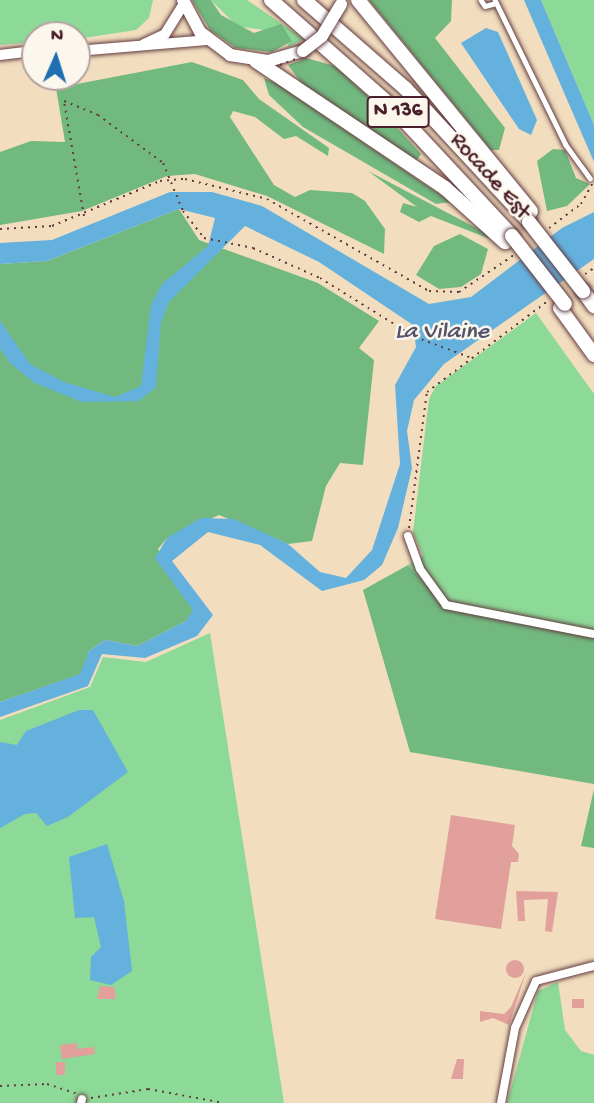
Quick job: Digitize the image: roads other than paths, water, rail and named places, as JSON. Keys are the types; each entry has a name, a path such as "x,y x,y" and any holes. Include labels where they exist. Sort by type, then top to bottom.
{"highway":[{"name":"Rocade Est","path":"271,0 371,86 509,239"},
{"name":"Rocade Est","path":"304,0 421,105 532,220 583,283 594,306"},
{"path":"358,0 532,220"},
{"path":"260,64 445,188 509,239 594,344"},
{"path":"562,302 594,355"}],"main road":[{"path":"121,51 165,33 184,2 207,40"},
{"path":"91,51 121,51 207,40 260,64 303,51 323,36 342,2"},
{"path":"0,55 21,53"}],"street":[{"path":"408,536 420,569 446,605 594,634"},
{"path":"501,1103 514,1028 536,981 594,966"}],"lane":[{"path":"481,0 485,6 496,1 566,145 590,178"}],"water":[{"path":"524,0 541,0 594,125 594,162"},
{"path":"486,28 498,32 537,120 531,135 519,129 461,43"},
{"name":"La Vilaine","path":"170,192 212,192 262,206 429,304 471,297 562,228 594,212 594,259 444,364 414,400 407,431 412,468 398,528 382,565 364,580 322,591 260,545 208,532 172,561 213,615 197,636 145,658 102,654 88,686 0,717 0,702 80,674 89,651 105,640 137,646 186,621 193,610 155,558 167,538 201,518 234,519 288,544 320,572 346,578 372,550 400,464 395,385 416,347 413,325 319,262 245,226 169,302 161,322 156,387 139,401 82,402 35,383 10,363 0,348 0,321 30,364 64,382 115,397 141,386 151,305 162,284 208,246 215,218 179,209 47,261 0,264 0,243 52,240"},
{"path":"79,710 93,710 128,772 68,817 47,826 36,813 25,814 0,828 0,742 17,745 26,731"},
{"path":"107,844 124,901 132,971 111,985 90,980 91,957 101,947 94,917 75,918 69,857"}]}
